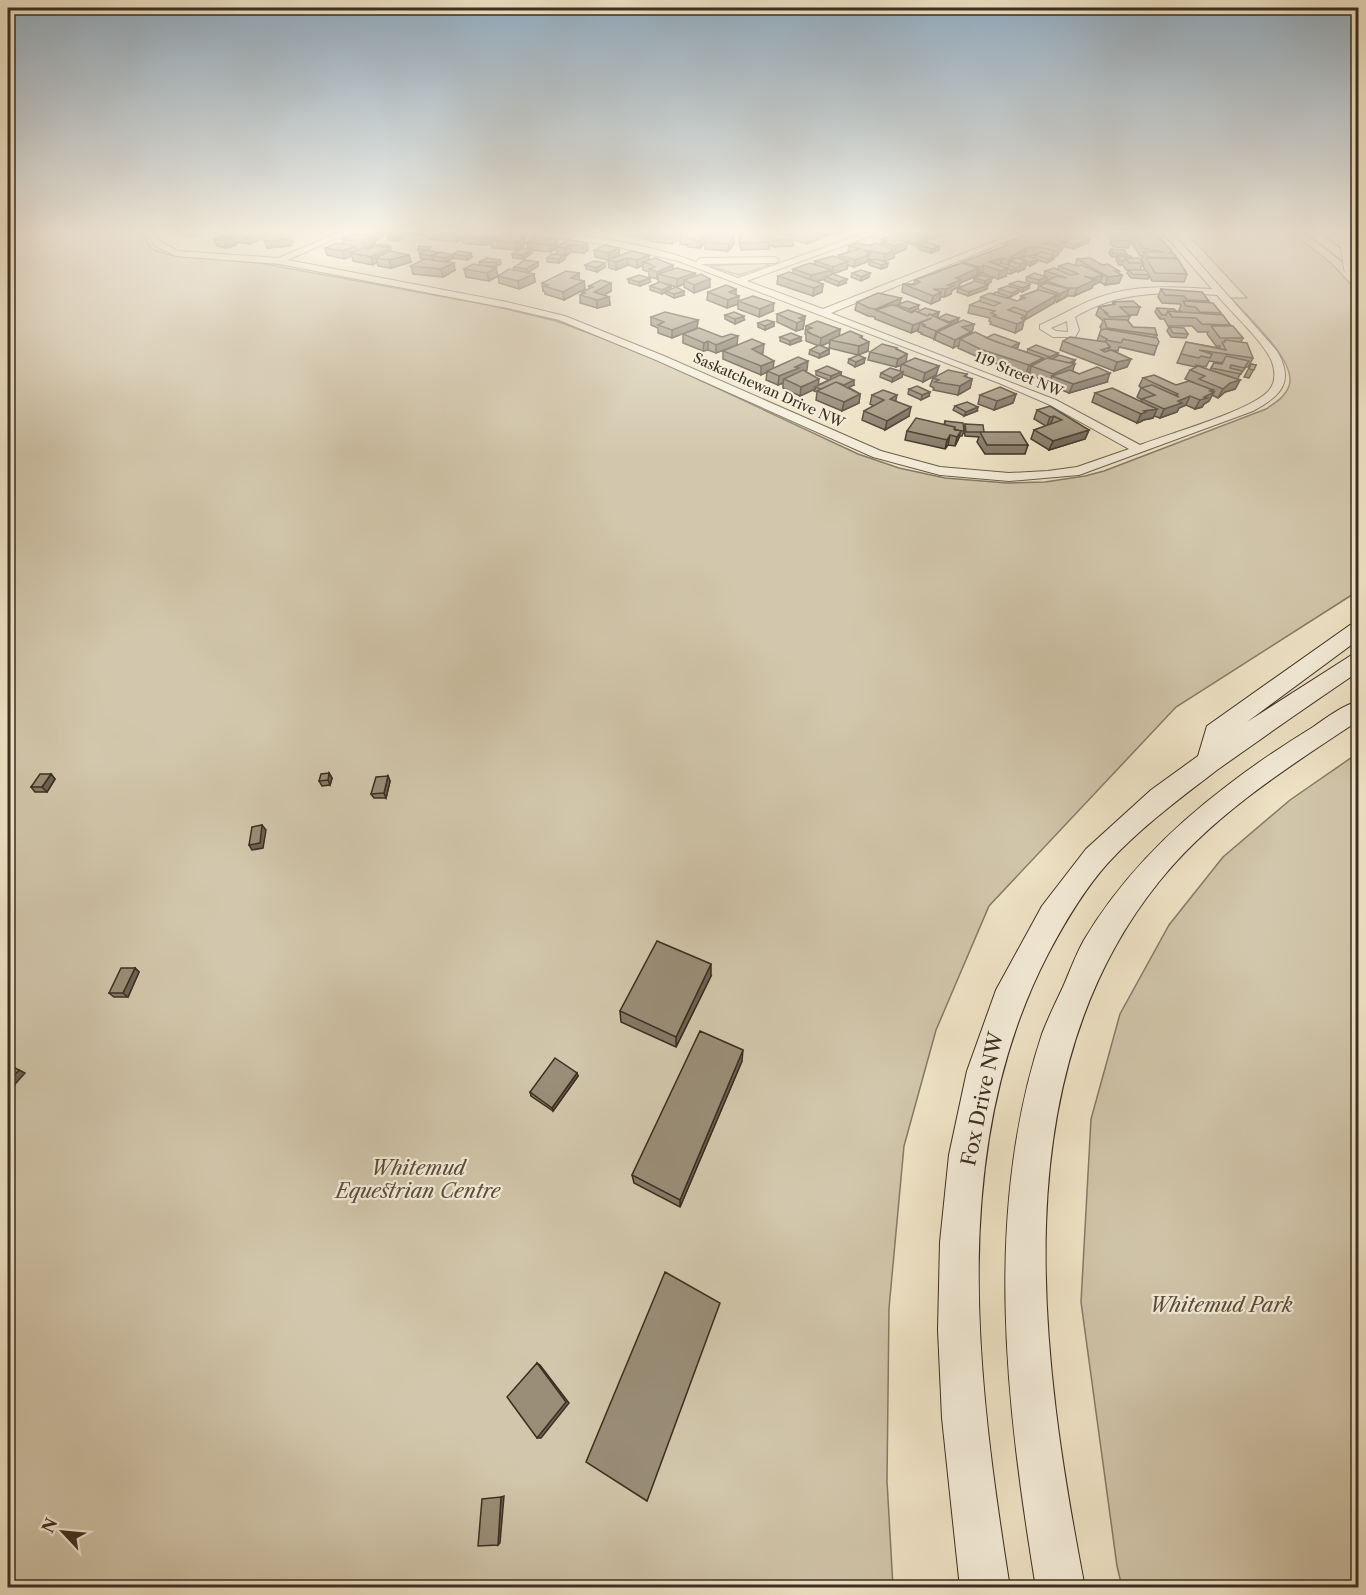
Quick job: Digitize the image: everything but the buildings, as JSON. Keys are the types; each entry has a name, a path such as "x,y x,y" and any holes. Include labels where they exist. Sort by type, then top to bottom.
{"main road":[{"path":"1209,763 1216,732 1359,630"},
{"name":"Fox Drive NW","path":"985,1587 961,1398 959,1303 962,1218 969,1142 982,1077 999,1020 1031,949 1069,890 1101,852 1128,825 1168,792 1359,661"},
{"path":"1061,1587 1035,1434 1027,1319 1027,1217 1035,1136 1047,1070 1066,1011 1090,959 1118,914 1146,876 1194,826 1245,785 1359,710"}],"street":[{"name":"Saskatchewan Drive NW","path":"509,305 562,318 660,358 877,454 918,466 986,476 1048,476 1093,468 1249,409 1267,399 1278,387 1281,373 1273,353 1232,305"},
{"name":"119 Street NW","path":"802,305 1023,389 1139,449"},
{"path":"822,313 841,305"},
{"path":"1070,316 1087,305"}],"green space":[{"name":"Whitemud Equestrian Centre","path":"8,305 491,305 556,321 640,352 858,454 899,468 945,478 1007,483 1045,482 1104,471 1266,409 1285,393 1289,386 1290,376 1279,352 1238,305 1358,305 1358,591 1176,707 989,906 936,1030 904,1146 889,1308 887,1481 893,1587 8,1588"},
{"name":"Whitemud Park","path":"1358,753 1358,1587 1122,1587 1117,1566 1081,1302 1091,1119 1120,1014 1169,925 1223,857 1290,800"}]}
